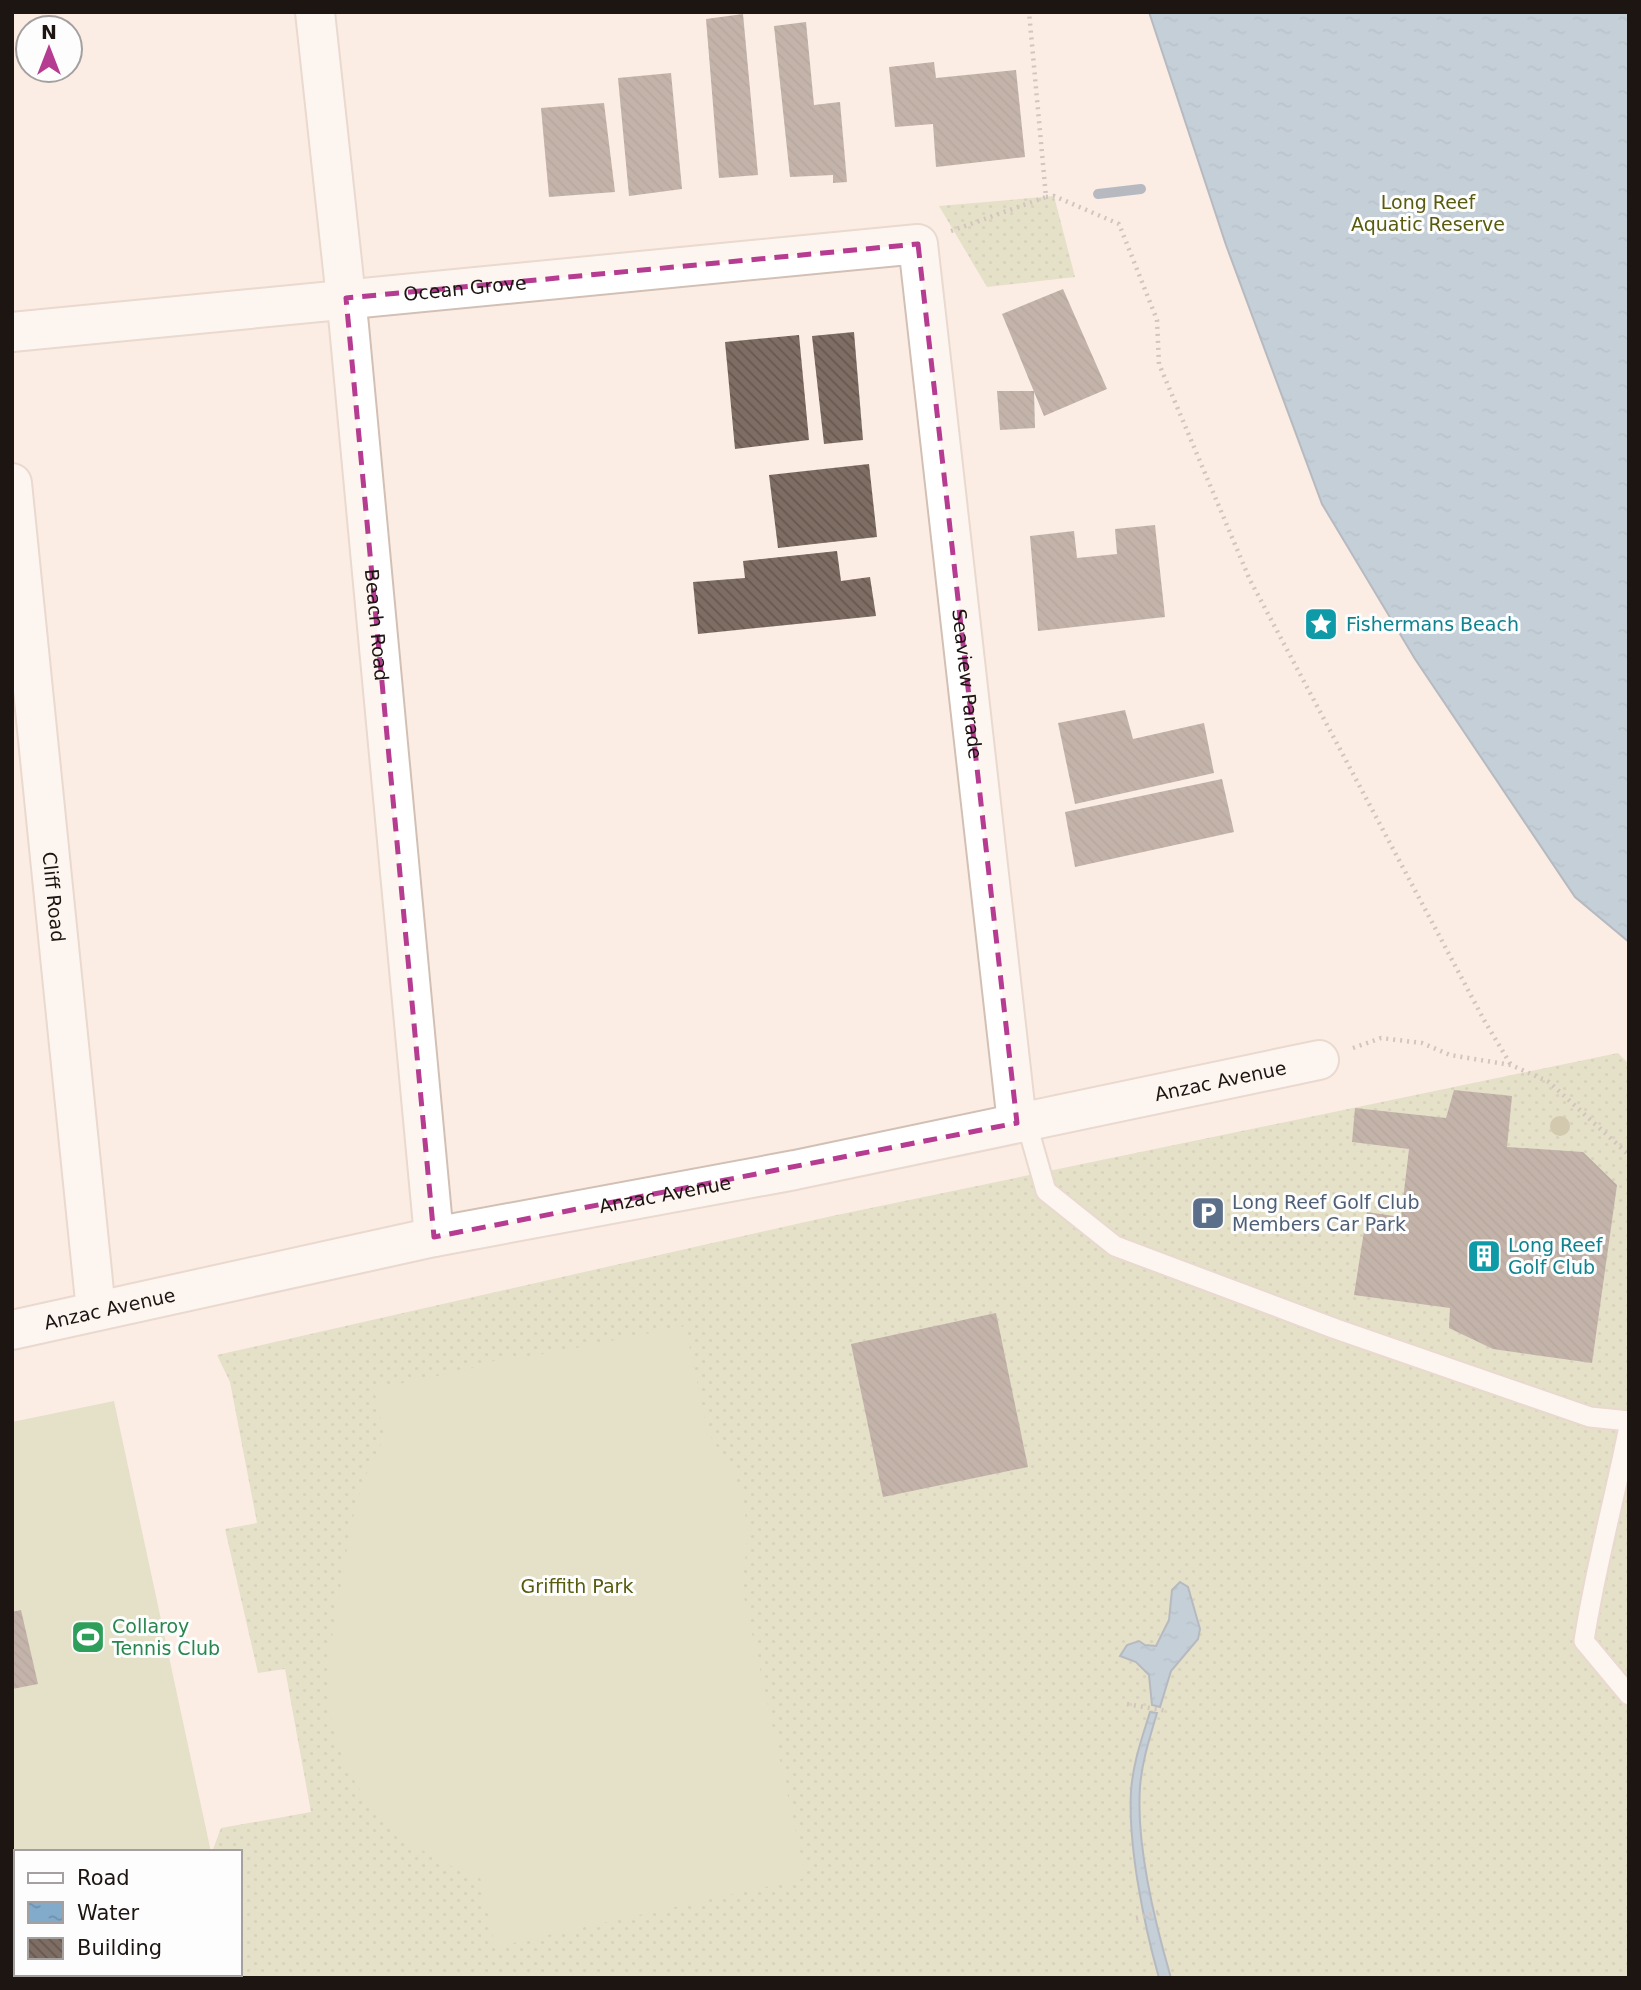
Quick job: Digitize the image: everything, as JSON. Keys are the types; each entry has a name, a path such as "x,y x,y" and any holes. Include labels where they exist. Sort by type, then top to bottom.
{"street":[{"name":"Beach Road","path":"315,12 346,298 434,1237"},
{"name":"Ocean Grove","path":"12,332 918,244"},
{"name":"Seaview Parade","path":"918,244 1022,1122"},
{"name":"Cliff Road","path":"12,483 96,1311"},
{"name":"Anzac Avenue","path":"12,1330 434,1237 795,1170 1319,1060"}],"lane":[{"path":"1022,1122 1046,1191 1115,1245 1336,1329 1590,1417 1629,1420"},
{"path":"1629,1426 1615,1499 1593,1578 1584,1641 1629,1695"}],"path":[{"path":"1028,12 1046,197"},
{"path":"918,244 1054,196 1119,224 1157,320 1159,365 1250,580 1484,1020 1511,1065"},
{"path":"1319,1060 1381,1038 1422,1043 1450,1055 1511,1065 1549,1082 1629,1155"},
{"path":"1127,1704 1167,1712"},
{"path":"1136,1917 1160,1912"}],"highlighted area":[{"path":"918,244 1017,1123 434,1237 346,298"}],"green space":[{"path":"1054,196 1075,277 987,287 939,206"},
{"name":"Griffith Park","path":"1618,1053 1629,1064 1629,1978 12,1978 14,1894 14,1976 242,1976 242,1850 213,1850 221,1828 311,1812 285,1669 258,1673 225,1529 257,1523 230,1382 217,1355 832,1216"},
{"name":"Griffith Park","path":"685,1326 708,1432 733,1473 743,1502 748,1533 742,1588 806,1878 495,1947 480,1877 449,1865 421,1849 396,1830 373,1807 355,1781 341,1753 332,1721 328,1688 329,1661 348,1541 367,1472 385,1438 374,1389 466,1370 494,1361 551,1353"},
{"name":"Collaroy Tennis Club","path":"114,1401 211,1850 14,1850 12,1895 12,1422"}],"water":[{"name":"Long Reef Aquatic Reserve","path":"1149,12 1629,12 1629,942 1575,897 1415,659 1322,504 1226,245"},
{"path":"1180,1582 1188,1587 1200,1629 1198,1639 1171,1671 1160,1707 1152,1705 1149,1675 1136,1662 1120,1656 1127,1645 1139,1641 1145,1645 1156,1646 1169,1620 1172,1590"},
{"path":"1150,1712 1157,1713 1141,1777 1141,1833 1153,1908 1171,1978 1159,1978 1143,1910 1132,1836 1132,1781"}],"building":[{"path":"743,14 758,175 719,178 706,19"},
{"path":"806,22 814,105 840,102 847,182 833,183 833,175 790,177 774,26"},
{"path":"934,62 936,78 1016,70 1025,157 936,167 933,124 895,127 889,67"},
{"path":"671,73 682,189 629,196 618,78"},
{"path":"604,103 615,192 549,197 541,108"},
{"path":"1063,289 1107,389 1044,416 1002,314"},
{"path":"854,332 863,440 824,444 812,336"},
{"path":"799,335 809,440 735,449 725,342"},
{"path":"997,391 1034,391 1035,428 1000,430"},
{"path":"869,464 877,537 778,548 769,475"},
{"path":"1155,525 1165,617 1038,631 1030,536 1074,531 1077,558 1117,554 1115,529"},
{"path":"837,551 841,581 870,577 876,616 698,634 693,582 745,578 743,561"},
{"path":"1125,710 1133,739 1204,723 1214,773 1075,804 1058,723"},
{"path":"1222,779 1234,832 1075,867 1065,812"},
{"name":"Long Reef Golf Club","path":"1454,1090 1512,1096 1507,1147 1583,1152 1617,1185 1592,1363 1493,1349 1449,1328 1450,1308 1354,1295 1367,1212 1401,1217 1409,1149 1352,1142 1355,1108 1446,1118"},
{"path":"996,1313 1028,1467 883,1497 851,1344"},
{"path":"21,1610 38,1684 12,1689 12,1612"}],"waterway":[{"path":"1098,194 1141,189"}],"place":[{"name":"Fishermans Beach","path":"1321,624"},
{"name":"Long Reef Golf Club Members Car Park","path":"1208,1213"},
{"name":"Long Reef Golf Club","path":"1484,1256"},
{"name":"Collaroy Tennis Club","path":"88,1637"}]}
